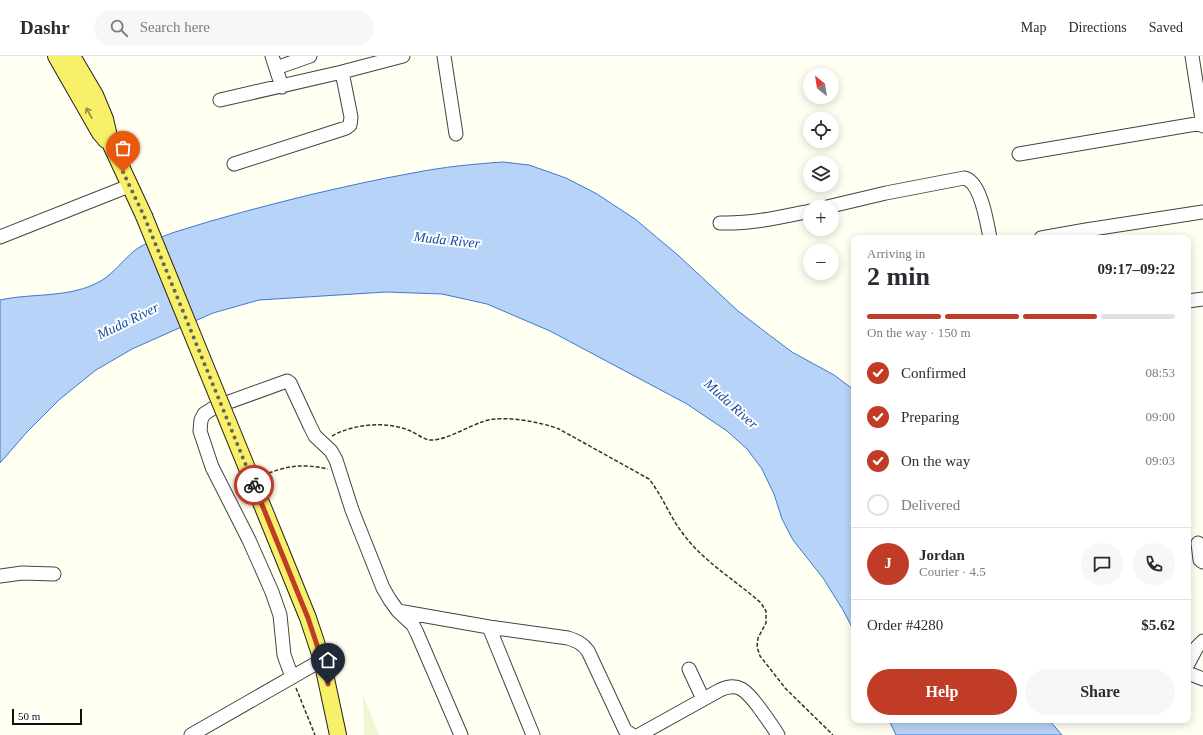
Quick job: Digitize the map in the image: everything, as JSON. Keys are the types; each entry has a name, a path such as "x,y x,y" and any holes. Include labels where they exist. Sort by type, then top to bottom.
{"main road":[{"path":"56,56 100,133 110,145"},
{"path":"72,56 95,95 105,119 110,145 144,216 308,618 322,660 338,735"}],"street":[{"path":"282,86 274,62 310,56"},
{"path":"220,100 342,72 402,56"},
{"path":"444,56 456,134"},
{"path":"1019,154 1203,125 1192,56"},
{"path":"234,164 346,128 350,125 351,117 342,72"},
{"path":"839,204 886,193 964,178 971,180 979,195 989,235"},
{"path":"0,237 129,186"},
{"path":"720,223 752,222 803,212"},
{"path":"1076,235 1203,212"},
{"path":"1191,301 1203,299"},
{"path":"292,677 284,655 282,625 276,604 250,540 212,467 200,431 204,414 215,407 249,396 287,381 290,383 315,436 331,451 336,460 352,510 383,588 398,611 413,625 461,735"},
{"path":"1198,543 1198,555 1200,560 1203,562"},
{"path":"0,576 22,573 54,574"},
{"path":"398,611 489,627 568,638 577,641 588,650 625,730 632,735"},
{"path":"489,627 533,735"},
{"path":"1191,658 1197,647 1203,642"},
{"path":"191,735 322,660"},
{"path":"689,669 703,699"},
{"path":"1191,673 1203,679"},
{"path":"639,735 727,687 740,688 746,692 768,719 778,735"}],"path":[{"path":"324,445 331,437 339,432 349,428 363,426 396,426 411,431 420,437 433,440 489,419 529,421 546,424 559,429 649,479 658,490 681,531 714,566 751,594 766,610 766,623 758,638 757,647 760,656 786,689 833,735"},
{"path":"259,477 286,467 298,465 320,467 341,473"},
{"path":"292,677 315,735"}],"green space":[{"path":"363,695 379,735 364,735"}],"water":[{"name":"Muda River","path":"503,162 529,165 566,178 597,194 635,219 679,256 738,311 768,334 792,352 834,375 851,388 851,625 823,578 793,540 782,519 774,494 762,469 747,449 727,431 687,404 550,331 487,304 442,294 386,292 259,300 213,313 132,349 96,370 60,399 27,432 0,463 0,300 72,291 95,284 116,269 134,251 149,242 175,232 242,212 309,195 387,178 447,167"},
{"path":"890,723 1052,723 1062,735 896,735"}],"way so far":[{"path":"123,172 144,216 254,485"}],"route":[{"path":"254,485 308,618 322,660 328,684"}]}
